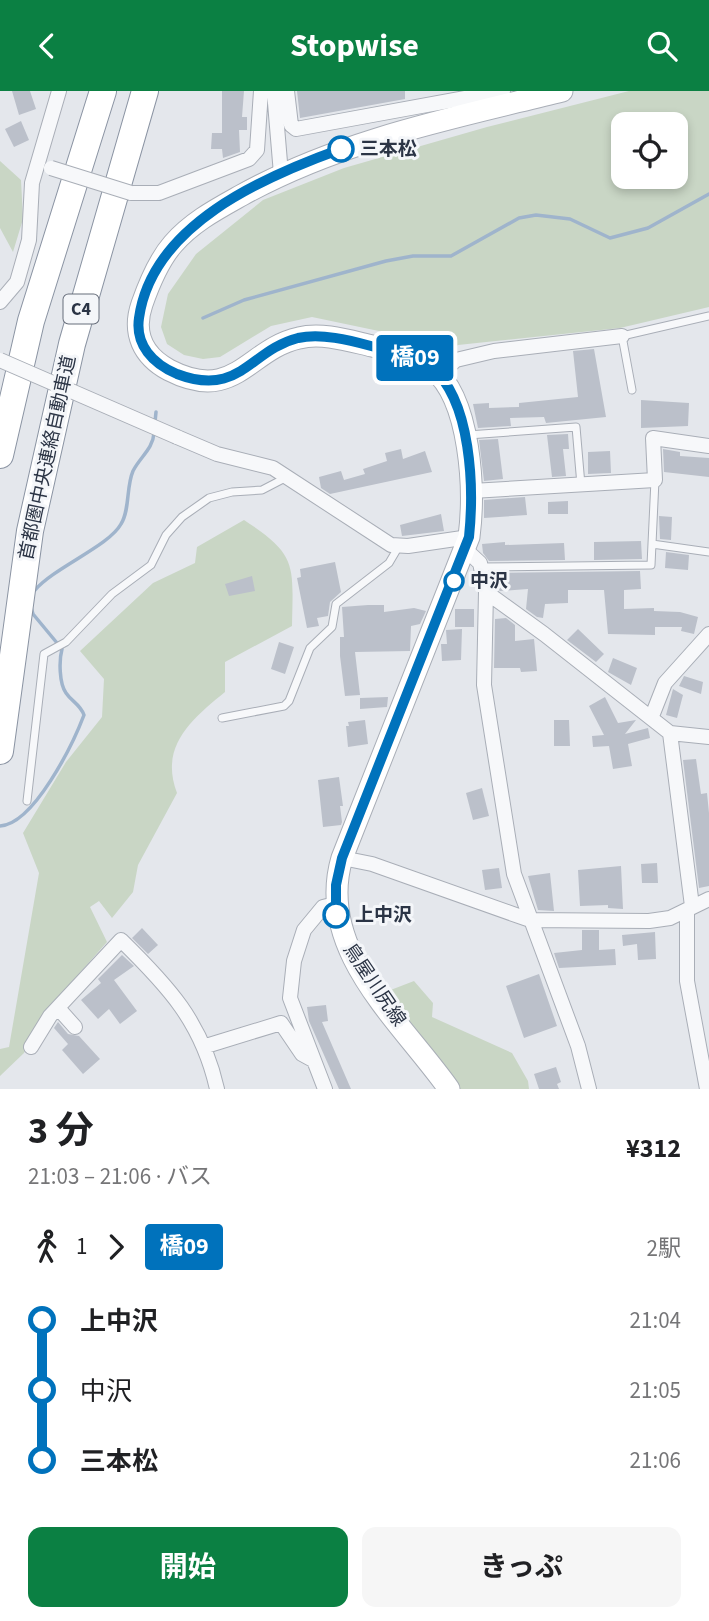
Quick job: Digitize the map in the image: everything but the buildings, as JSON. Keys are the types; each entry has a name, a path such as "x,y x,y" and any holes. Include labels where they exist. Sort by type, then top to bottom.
{"highway":[{"name":"C4","path":"0,455 31,321 103,91"},
{"name":"首都圏中央連絡自動車道","path":"0,751 30,531 75,331 145,91"}],"main road":[{"path":"439,374 411,357 313,336 287,342 240,373 215,380 178,374 148,354 139,335 140,310 150,283 171,246 205,217 281,174 359,143 550,92"},
{"name":"鳥屋川尻線","path":"439,374 453,395 464,436 472,491 467,544 342,858 335,904 348,951 449,1089"}],"street":[{"path":"0,302 17,282 29,240 30,192 45,166 58,91"},
{"path":"45,166 131,193 159,193 249,159 257,149 261,91"},
{"path":"274,91 281,174"},
{"path":"287,91 291,125 296,129 451,96 503,91"},
{"path":"439,374 456,361 494,351 622,336"},
{"path":"0,361 217,454 267,465 288,476 376,537 399,547 467,544 481,567 486,592 484,685 514,874 578,1046 589,1089"},
{"path":"472,491 655,480 653,438 709,446"},
{"path":"486,592 652,716 670,733 709,737"},
{"path":"652,716 664,683 709,634"},
{"path":"670,733 689,908 687,981 707,1089"},
{"path":"342,858 372,864 530,919 649,921 670,918 709,899"},
{"path":"325,1089 290,1006 294,961 307,925 323,907 335,904"},
{"path":"31,1047 58,1008 121,940 171,992 206,1046 217,1089"},
{"path":"58,1008 75,1027"},
{"path":"206,1046 281,1023 302,1054 314,1061"}],"lane":[{"path":"632,390 622,336 709,316"},
{"path":"464,436 576,427 581,486"},
{"path":"27,801 44,655 66,642 112,594 151,565 166,535 182,516 209,498 232,492 262,490 288,476"},
{"path":"481,567 651,565 655,480"},
{"path":"652,544 709,552"},
{"path":"222,719 284,706 289,701 310,647 332,627 336,604 389,563 399,547"}],"green space":[{"path":"629,91 709,91 709,307 620,328 458,345 444,354 417,339 312,317 271,326 220,357 203,359 184,355 167,344 161,327 168,294 196,254 263,200 344,168 487,127"},
{"path":"0,161 21,180 23,219 13,252 0,228"},
{"path":"244,520 274,543 289,563 293,589 292,626 225,662 225,692 191,723 176,748 172,761 177,793 138,865 133,892 112,918 99,901 90,907 107,942 47,1010 33,1029 24,1053 0,1076 0,1049 9,1047 39,873 23,833 66,762 102,717 104,679 80,651 153,583 195,563 197,547"},
{"path":"414,981 433,1003 432,1017 512,1053 528,1081 529,1089 457,1089 388,991"}],"waterway":[{"path":"203,318 244,300 386,261 413,256 451,256 519,218 536,215 570,219 610,238 648,228 709,194"},
{"path":"155,422 156,412"},
{"path":"35,590 115,532 126,512 133,471 149,448 154,433"},
{"path":"0,826 13,822 39,798 62,762 84,715 64,689 60,671 62,649 33,614 31,607"}],"bus line":[{"name":"橋09","path":"336,915 336,885 342,858 460,567 469,537 472,491 464,436 453,395 439,374 411,357 369,345 313,336 293,339 281,345 240,373 215,380 192,378 171,371 148,354 139,335 138,321 143,301 158,267 171,246 184,233 212,212 267,181 341,149"}],"place":[{"name":"三本松","path":"341,149"},
{"name":"中沢","path":"454,581"},
{"name":"上中沢","path":"336,915"}]}
